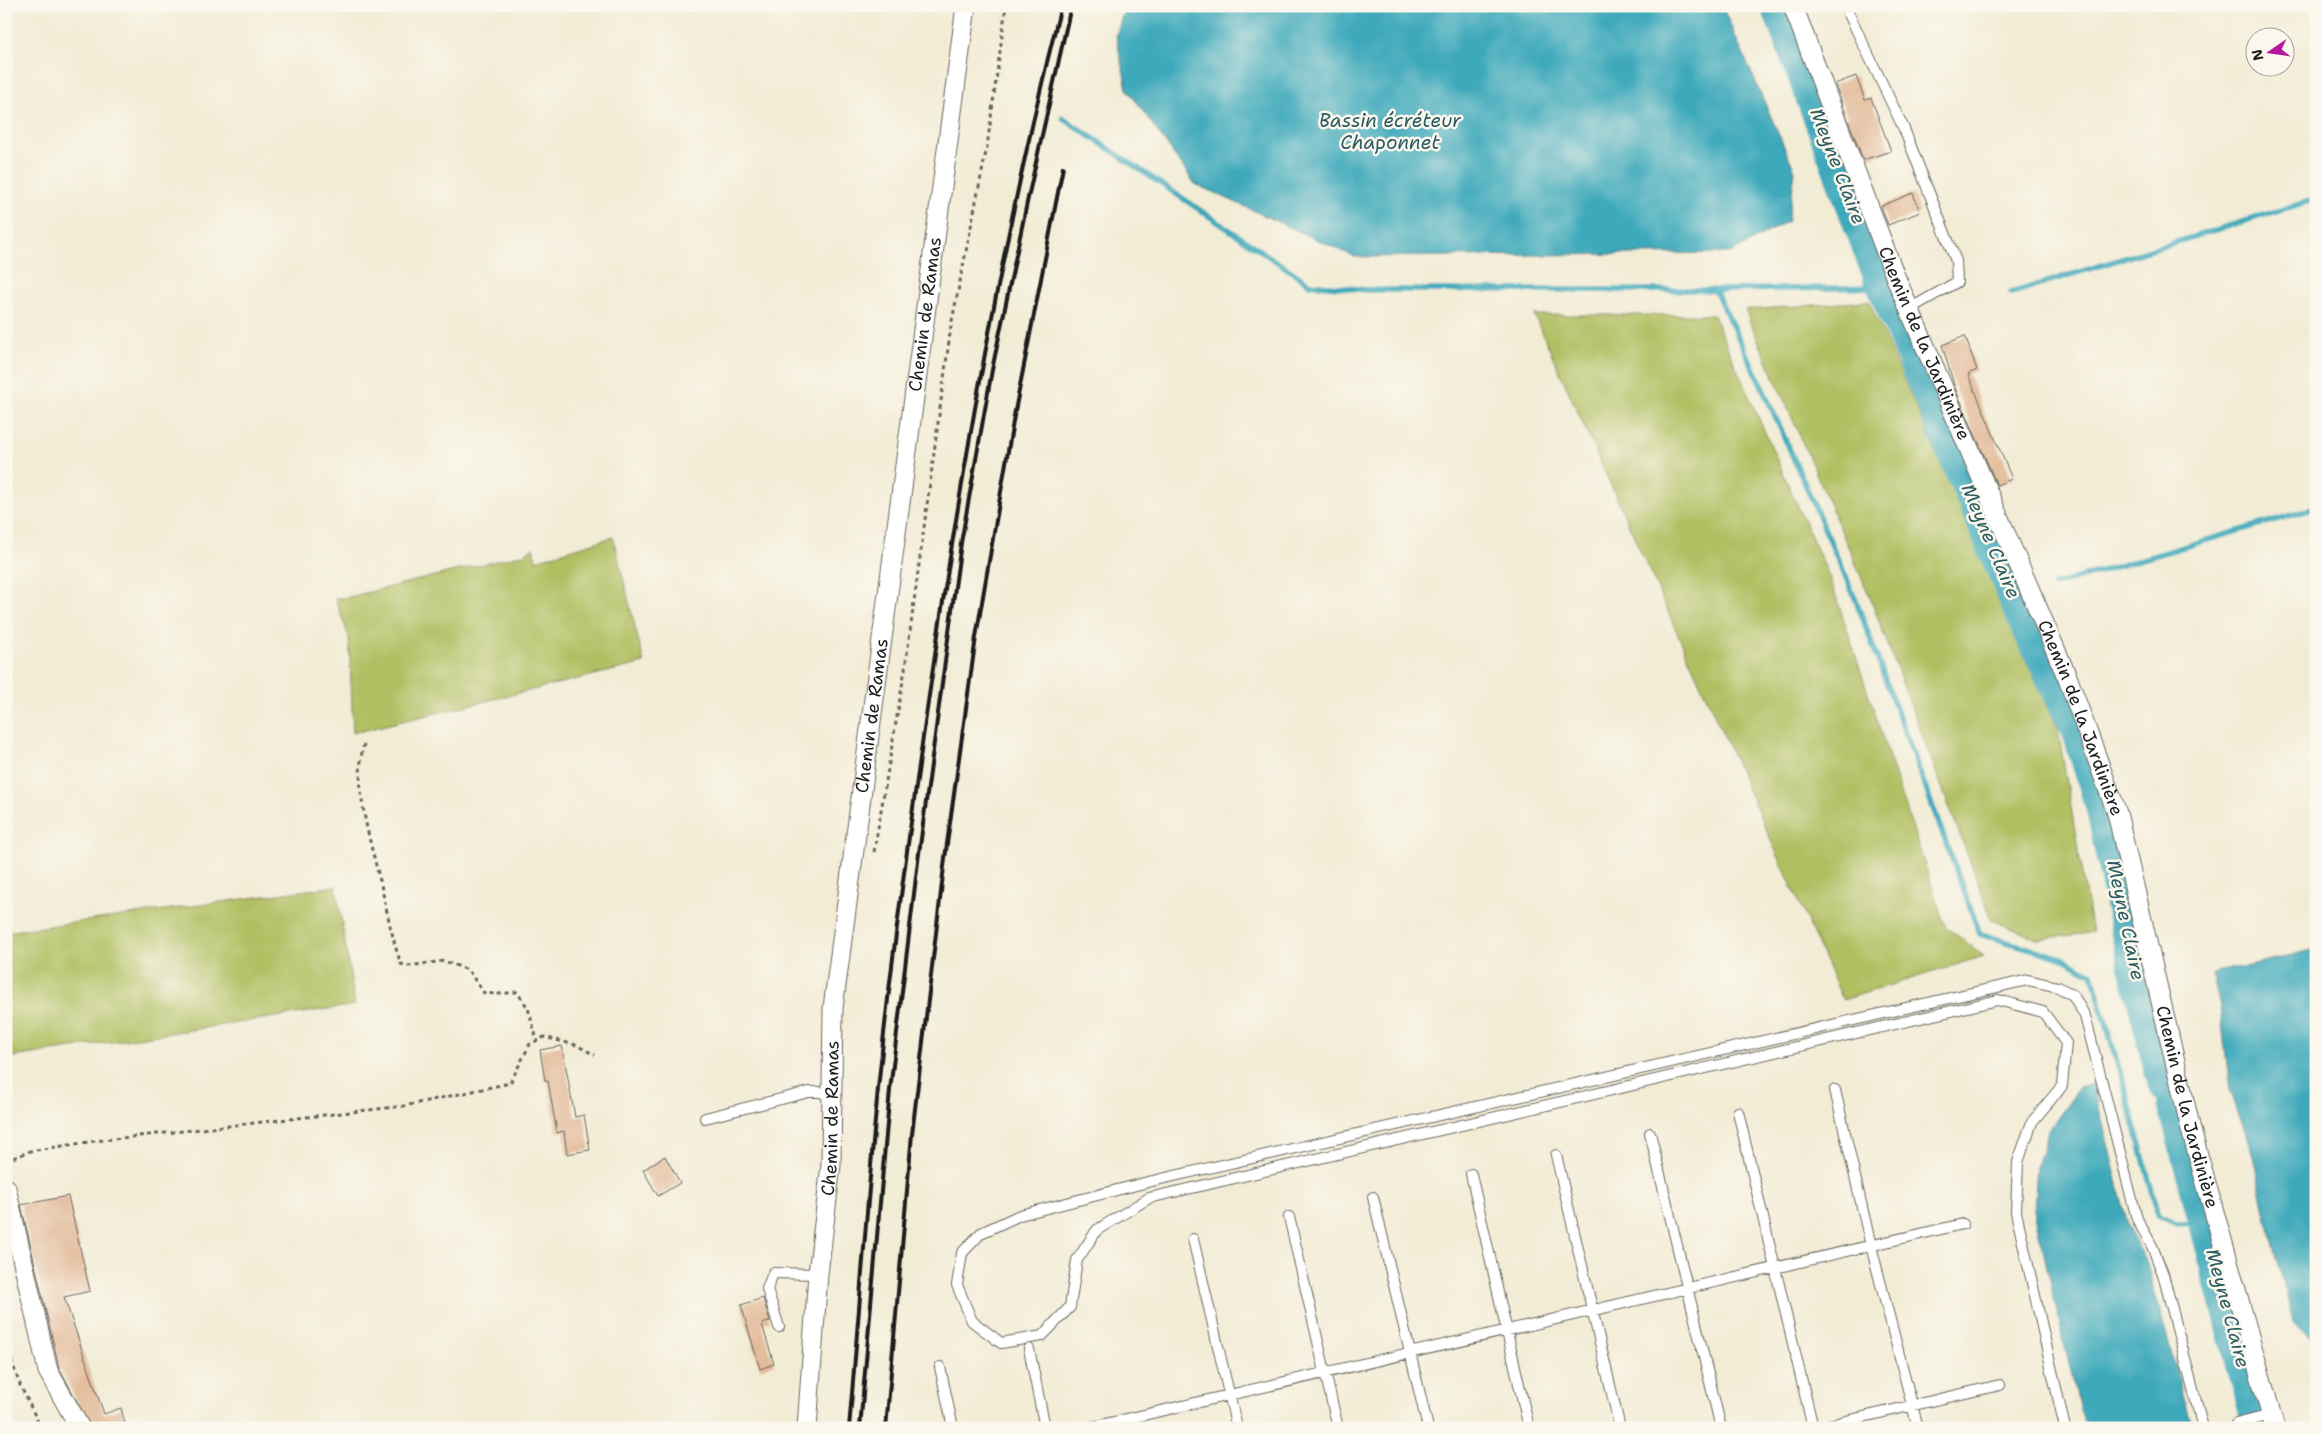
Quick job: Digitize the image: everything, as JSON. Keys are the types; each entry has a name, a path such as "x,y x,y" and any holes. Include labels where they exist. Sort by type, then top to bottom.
{"street":[{"name":"Chemin de Ramas","path":"807,1428 818,1274 831,1165 833,1008 966,6"},
{"name":"Chemin de la Jardinière","path":"1793,6 1909,309 2068,679 2117,812 2191,1130 2273,1421"},
{"path":"6,1188 48,1371 80,1428"}],"lane":[{"path":"1845,6 1904,129 1956,261 1957,282 1909,309"},
{"path":"2065,1428 2016,1212 2018,1162 2032,1122 2062,1086 2066,1043 2043,1012 1998,1000 1149,1198 1097,1230 1077,1260 1070,1307 1042,1336 1001,1342 972,1321 957,1285 962,1253 981,1233 1020,1215 1148,1182 2028,980 2058,987 2073,995 2085,1016 2138,1220 2152,1246 2163,1274 2203,1428"},
{"path":"1835,1090 1871,1246 1918,1428"},
{"path":"705,1118 809,1092 820,1092 832,1097"},
{"path":"1738,1112 1815,1428 2000,1385"},
{"path":"1650,1133 1721,1428"},
{"path":"1556,1155 1620,1428"},
{"path":"1471,1174 1529,1428"},
{"path":"1373,1197 1428,1428"},
{"path":"1289,1217 1338,1428"},
{"path":"1088,1428 1963,1224"},
{"path":"1193,1239 1237,1428"},
{"path":"779,1327 767,1289 773,1273 818,1274"},
{"path":"1029,1349 1045,1428"},
{"path":"940,1367 953,1428"},
{"path":"2236,1424 2273,1421"}],"path":[{"path":"873,861 905,669 951,326 987,147 1006,6"},
{"path":"364,744 361,755 362,792 372,846 401,964 408,966 444,961 468,970 484,993 518,992 528,1008 537,1040"},
{"path":"6,1161 30,1151 95,1141 404,1106 510,1084 530,1044 544,1037 568,1043 595,1055"},
{"path":"6,1345 20,1385 41,1428"}],"green space":[{"path":"1869,301 2058,729 2092,933 2037,939 1992,920 1869,595 1745,310"},
{"path":"1534,315 1713,315 1831,581 1945,926 1984,956 1843,1000"},
{"path":"613,537 644,663 353,733 349,637 335,598 345,598 524,554 533,548 536,560"},
{"path":"336,886 355,1005 6,1058 6,932"}],"water":[{"name":"Bassin écréteur Chaponnet","path":"1125,6 1722,6 1795,171 1788,221 1731,253 1355,257 1195,184 1127,89 1116,36"},
{"path":"2316,949 2316,1342 2295,1325 2276,1260 2252,1152 2230,1090 2220,1008 2213,975 2215,972"},
{"path":"2093,1083 2128,1225 2147,1263 2192,1428 2084,1428 2034,1211 2037,1166 2048,1131 2080,1087"}],"building":[{"path":"1856,76 1865,100 1871,98 1891,151 1863,160 1835,84"},
{"path":"1913,193 1920,212 1888,225 1881,206"},
{"path":"1965,336 1977,370 1968,374 2012,479 1997,485 1955,388 1942,345"},
{"path":"562,1046 575,1117 584,1115 590,1150 567,1154 564,1131 557,1133 548,1081 545,1081 540,1050"},
{"path":"665,1156 680,1183 658,1196 643,1170"},
{"path":"68,1196 90,1291 64,1297 104,1414 121,1408 126,1428 91,1428 59,1367 21,1205"},
{"path":"763,1298 770,1321 762,1324 774,1364 760,1369 741,1305"}],"waterway":[{"name":"Meyne Claire","path":"1778,6 1884,287 2024,619 2079,732 2103,809 2132,953 2165,1086"},
{"path":"1063,118 1310,284 1366,290 1715,290 1884,287"},
{"path":"2011,293 2316,199"},
{"path":"1715,290 1760,382 1855,598 1980,934 2062,958 2092,974 2132,1114 2158,1215 2176,1224 2205,1223"},
{"path":"2054,585 2316,508"},
{"name":"Meyne Claire","path":"2174,1102 2260,1428"}],"railway":[{"path":"849,1428 883,1041 894,946 940,621 969,444 1002,268 1020,180 1061,6"},
{"path":"860,1428 890,1090 918,861 961,543 992,370 1071,6"},
{"path":"886,1428 912,1134 945,858 976,637 1014,416 1063,167"}]}
